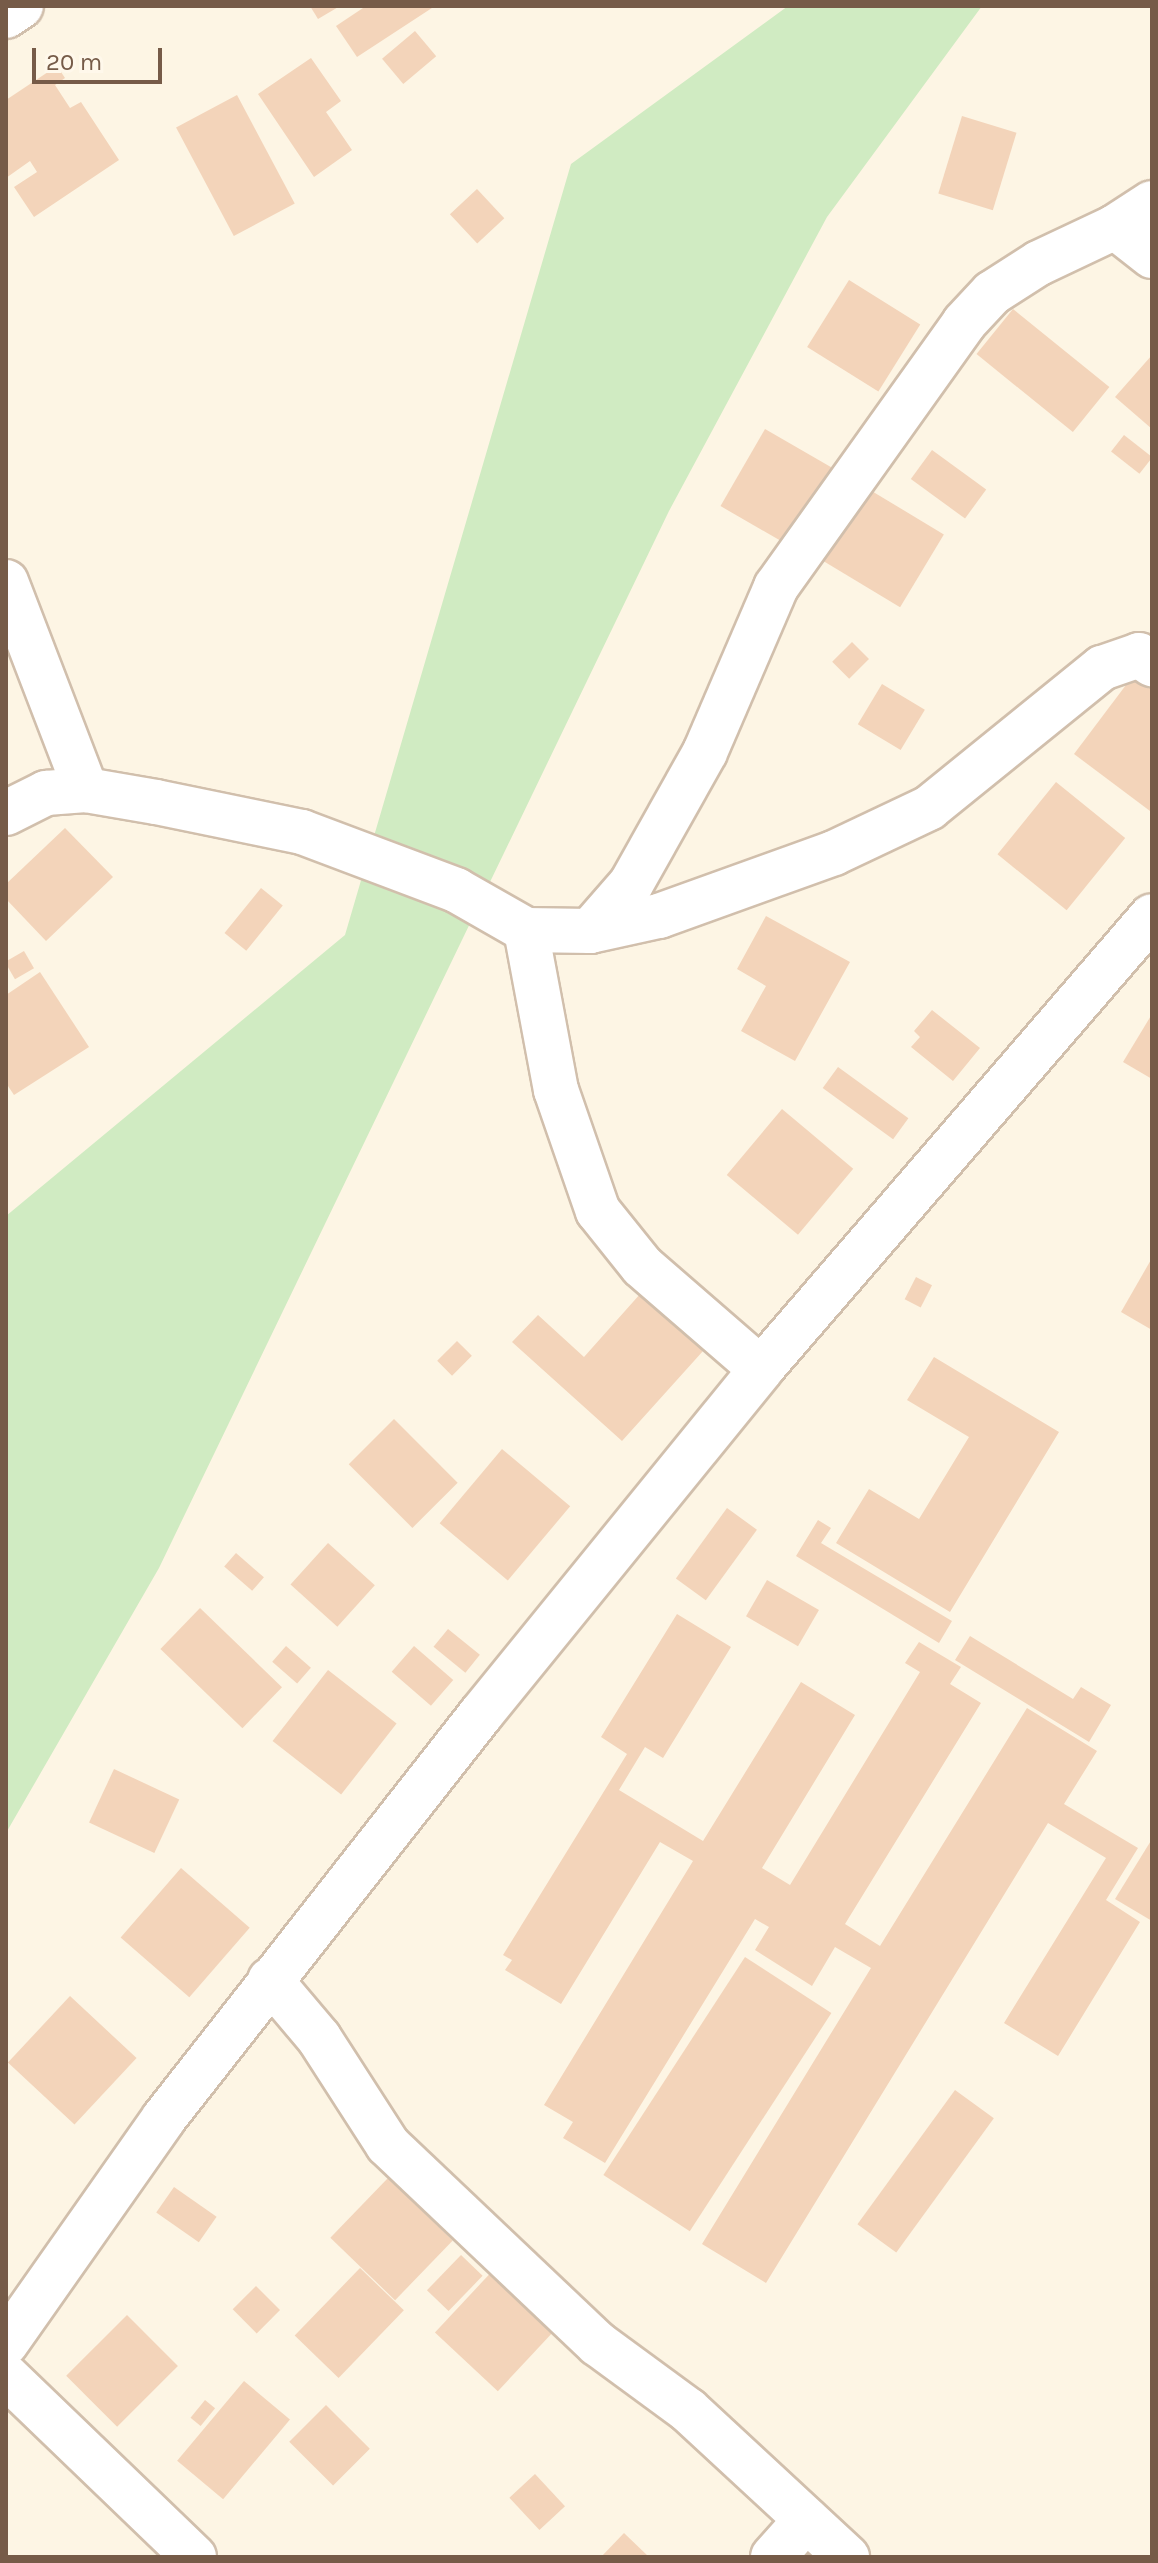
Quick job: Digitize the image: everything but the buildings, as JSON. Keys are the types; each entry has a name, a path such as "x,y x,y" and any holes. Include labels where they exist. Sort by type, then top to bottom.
{"street":[{"path":"6,16 21,6"},
{"path":"590,931 631,884 705,752 776,587 964,323 992,293 1039,263 1115,227 1152,203"},
{"path":"1115,227 1152,256"},
{"path":"6,582 86,790"},
{"path":"6,813 46,793 86,790 302,832 456,890 526,930 590,931 755,885 929,808 1102,668 1139,655 1152,664"},
{"path":"6,2343 164,2118 270,1980 761,1369 1152,916"},
{"path":"526,930 556,1090 598,1211 642,1266 761,1369"},
{"path":"270,1980 319,2038 388,2145 598,2344 688,2410 847,2557"},
{"path":"6,2376 194,2557"},
{"path":"773,2557 806,2520"}],"green space":[{"path":"788,6 982,6 827,217 669,511 159,1568 6,1833 6,1216 345,935 571,164"}]}
